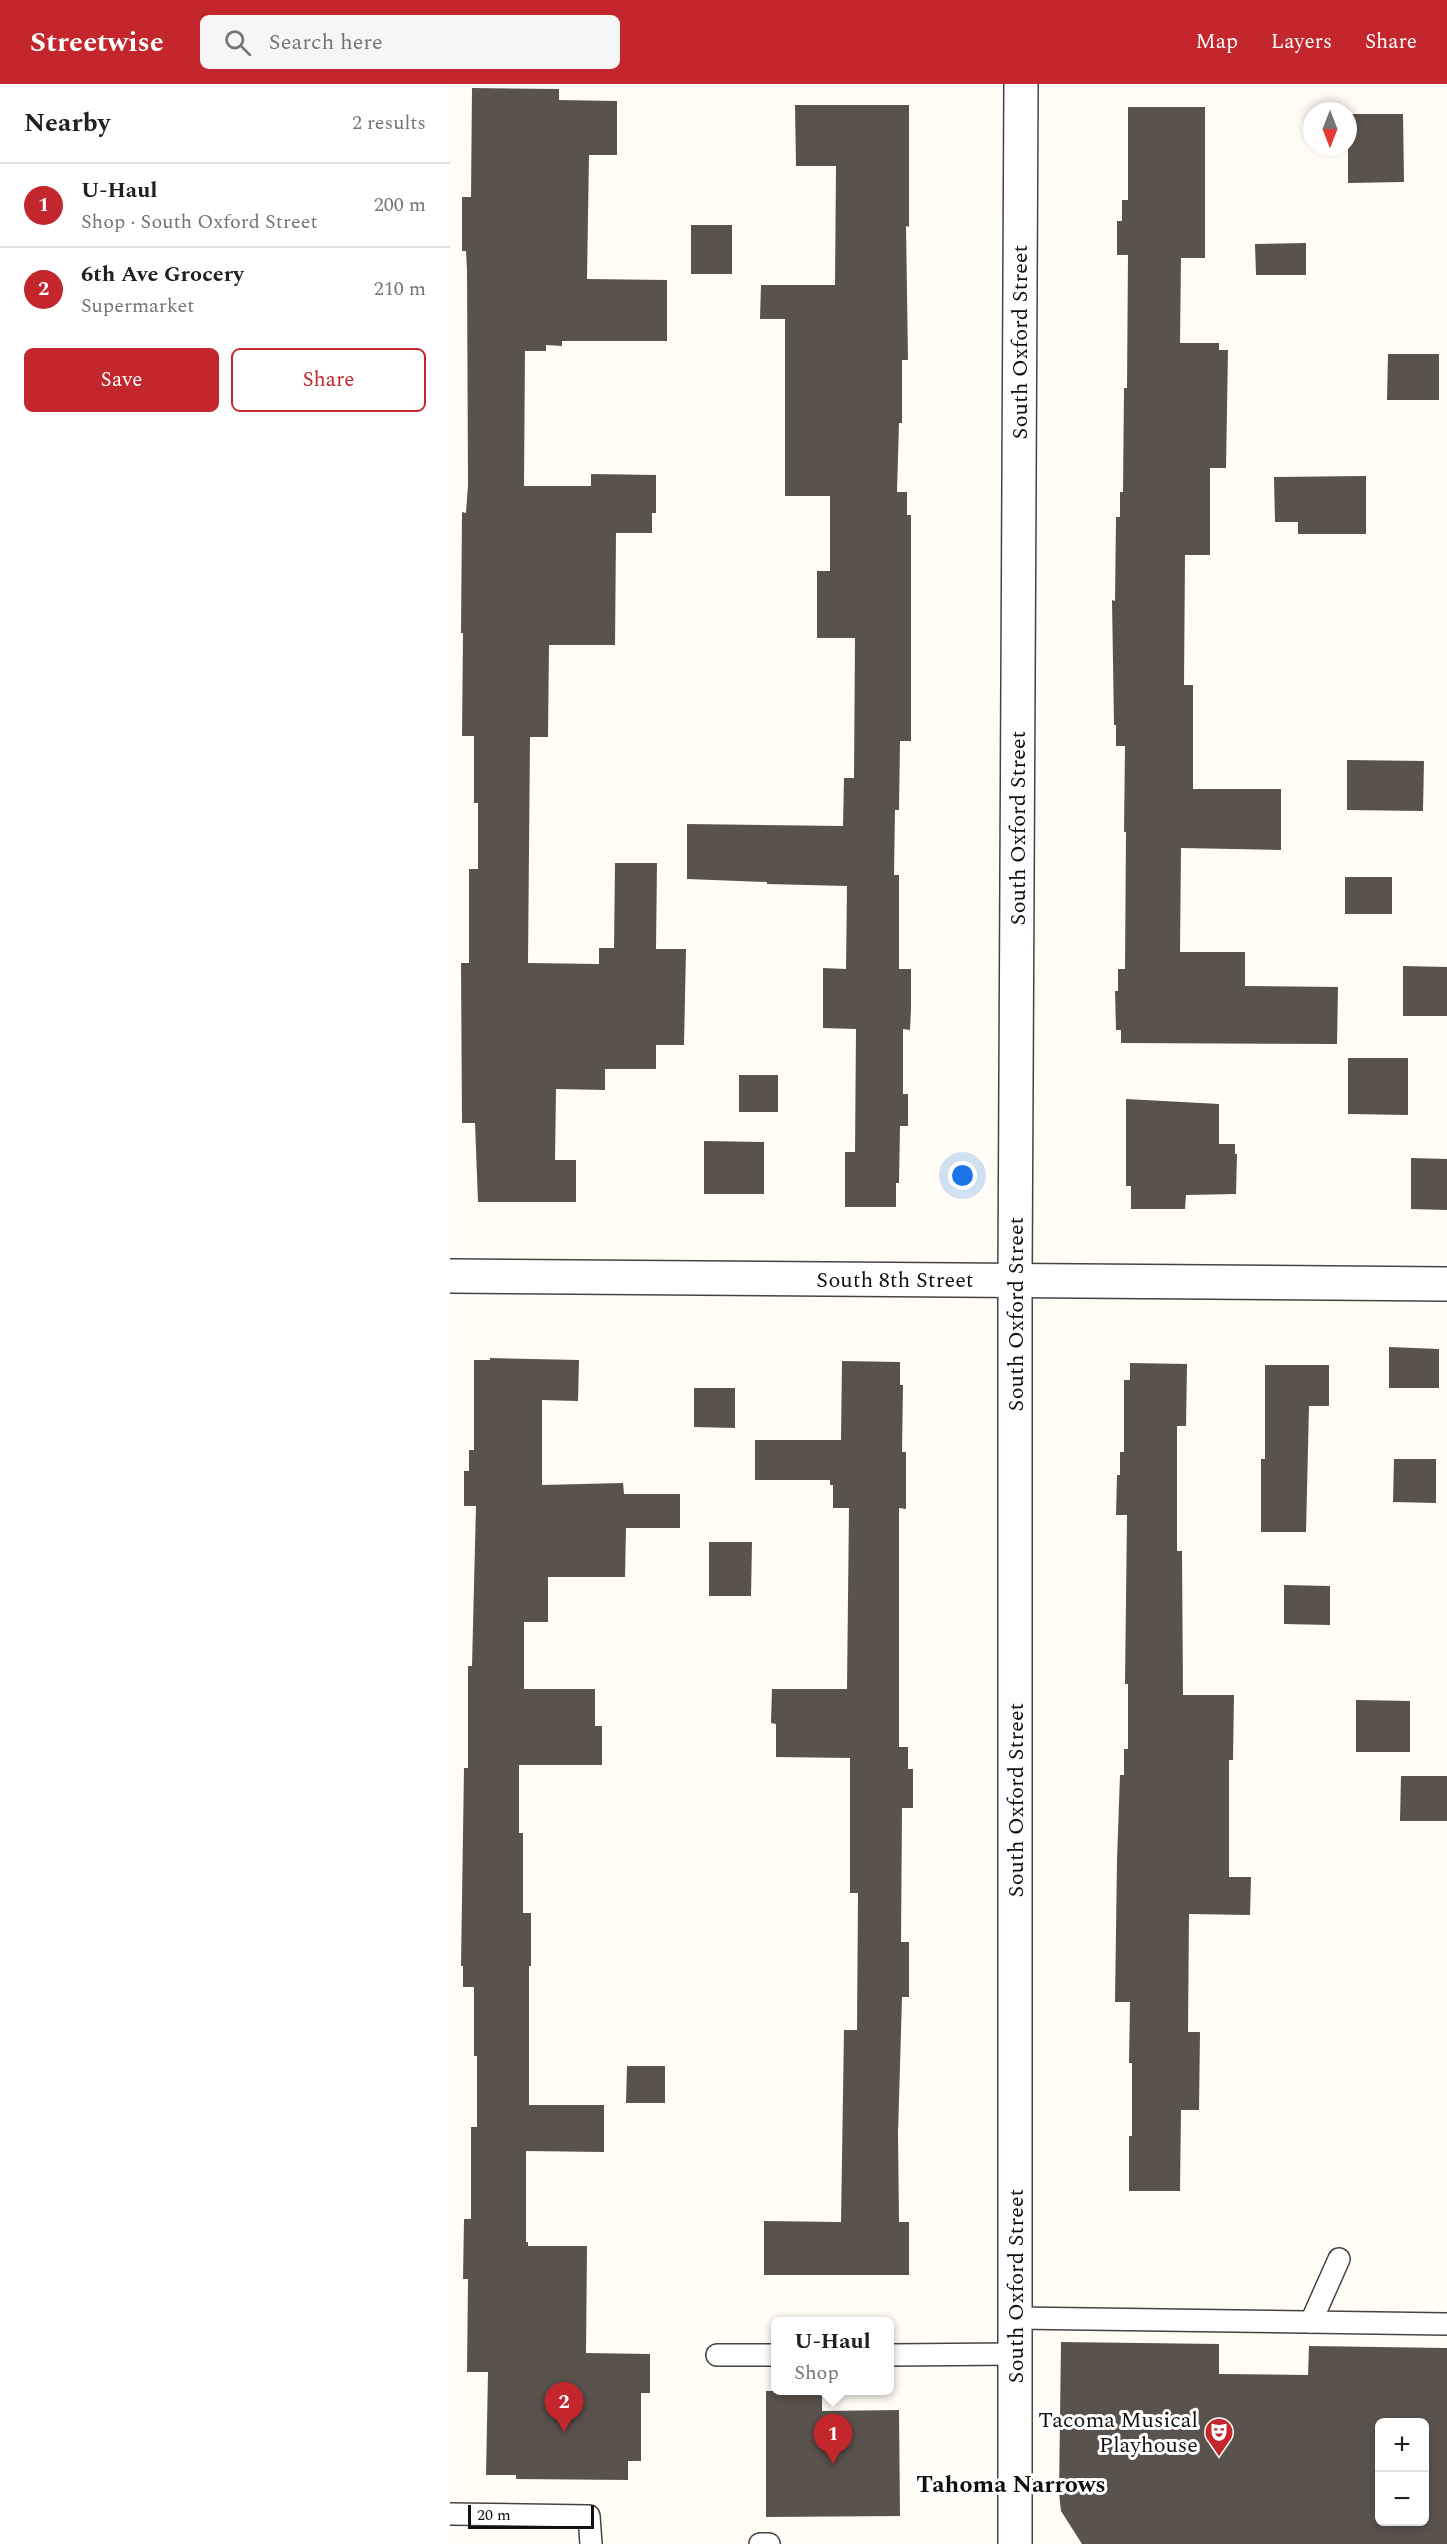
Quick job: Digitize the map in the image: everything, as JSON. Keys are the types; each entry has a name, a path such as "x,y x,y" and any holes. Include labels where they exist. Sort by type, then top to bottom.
{"street":[{"name":"South Oxford Street","path":"1015,2544 1015,1280 1020,84"},
{"name":"South 8th Street","path":"450,1276 1447,1284"}],"lane":[{"path":"1311,2322 1339,2259"},
{"path":"1015,2318 1447,2324"},
{"path":"894,2355 1015,2354"},
{"path":"717,2355 771,2355"},
{"path":"450,2514 590,2516 591,2544"},
{"path":"760,2544 769,2544"}],"building":[{"path":"472,88 559,89 559,100 617,101 617,155 589,155 587,279 667,280 667,341 562,341 562,346 546,345 546,351 525,351 524,486 591,486 591,474 656,475 656,513 652,513 652,533 616,533 615,645 549,645 548,737 530,737 528,963 599,964 599,948 614,948 615,863 657,863 656,949 686,949 684,1045 656,1045 656,1069 605,1069 605,1090 556,1089 555,1160 576,1160 576,1202 478,1202 475,1123 462,1123 461,963 469,963 469,869 478,869 478,803 474,803 474,736 462,736 463,633 461,633 462,512 466,513 468,485 467,270 466,251 462,251 462,197 471,197"},
{"path":"795,105 909,105 909,227 906,226 908,360 902,360 902,423 899,423 897,492 907,492 907,515 911,515 911,741 900,741 899,810 895,810 894,875 899,875 899,969 911,969 911,1008 910,1030 903,1029 903,1094 908,1094 908,1126 900,1126 899,1183 896,1183 896,1207 845,1207 845,1152 855,1152 856,1029 823,1028 823,968 846,969 847,886 687,879 687,824 843,826 844,778 854,778 855,638 817,638 817,571 830,571 830,496 785,496 785,319 760,319 761,285 835,285 836,166 796,166"},
{"path":"1128,107 1205,107 1205,258 1181,258 1180,343 1219,343 1219,350 1228,350 1226,468 1210,468 1210,555 1185,555 1184,685 1193,685 1193,789 1281,789 1281,850 1181,848 1180,952 1245,952 1245,986 1338,987 1337,1044 1121,1043 1121,1030 1116,1030 1115,991 1118,991 1118,969 1125,969 1126,832 1124,832 1125,746 1116,746 1116,725 1114,725 1112,600 1115,601 1116,517 1120,517 1120,492 1123,492 1124,388 1127,388 1128,255 1117,255 1117,221 1122,221 1122,200 1128,200"},
{"path":"1357,114 1403,114 1404,182 1348,183 1348,156 1357,156"},
{"path":"691,225 732,225 732,274 691,274"},
{"path":"1306,243 1306,275 1256,275 1255,244"},
{"path":"1388,354 1439,354 1439,400 1387,400"},
{"path":"1366,476 1366,534 1298,534 1298,522 1275,522 1274,477"},
{"path":"1347,760 1424,761 1423,811 1347,810"},
{"path":"1345,877 1392,877 1392,914 1345,914"},
{"path":"1403,966 1447,967 1447,1016 1403,1016"},
{"path":"1348,1058 1408,1058 1408,1115 1348,1114"},
{"path":"739,1075 778,1075 778,1112 739,1112"},
{"path":"1126,1099 1219,1104 1219,1144 1235,1144 1235,1154 1237,1154 1236,1194 1186,1195 1185,1209 1131,1209 1131,1186 1126,1186"},
{"path":"704,1141 764,1142 764,1194 704,1194"},
{"path":"1411,1158 1447,1159 1447,1210 1411,1209"},
{"path":"1389,1347 1439,1349 1439,1388 1389,1388"},
{"path":"490,1358 579,1360 578,1401 542,1400 542,1485 623,1483 624,1494 680,1494 680,1528 626,1528 625,1577 548,1577 548,1622 524,1622 524,1689 595,1689 595,1726 602,1726 602,1765 519,1765 519,1833 523,1833 523,1913 531,1913 529,2105 604,2105 604,2152 526,2151 526,2242 528,2246 587,2246 586,2353 650,2354 650,2393 641,2393 641,2461 628,2461 628,2480 516,2479 516,2475 486,2475 488,2372 467,2372 468,2279 463,2279 464,2219 471,2219 471,2127 477,2127 477,2056 474,2056 474,1987 463,1987 463,1966 461,1966 464,1768 468,1768 468,1666 472,1666 476,1506 464,1506 464,1471 469,1471 469,1450 474,1450 474,1360 490,1360"},
{"path":"842,1361 900,1362 900,1385 903,1385 902,1452 906,1452 906,1509 899,1508 899,1747 908,1747 908,1769 913,1769 913,1808 902,1808 901,1942 909,1942 909,1997 902,1997 898,2133 899,2222 909,2222 909,2275 764,2275 764,2221 841,2222 844,2030 857,2030 858,1893 850,1893 850,1758 776,1757 776,1724 771,1723 772,1689 847,1689 849,1508 833,1508 833,1485 830,1485 830,1480 755,1480 755,1440 841,1440"},
{"path":"1130,1363 1187,1364 1186,1426 1177,1426 1177,1551 1182,1551 1183,1695 1234,1695 1233,1760 1229,1760 1229,1877 1251,1877 1250,1915 1189,1914 1188,2032 1200,2032 1199,2110 1181,2110 1180,2191 1129,2191 1129,2136 1132,2136 1132,2063 1129,2063 1130,2002 1115,2002 1120,1775 1124,1775 1124,1749 1128,1749 1128,1684 1125,1684 1127,1515 1116,1515 1117,1475 1120,1475 1120,1452 1124,1452 1124,1380 1130,1380"},
{"path":"1265,1365 1329,1365 1329,1406 1309,1406 1306,1532 1261,1532 1261,1459 1265,1459"},
{"path":"694,1388 735,1388 735,1428 694,1427"},
{"path":"1394,1459 1436,1459 1436,1503 1393,1502"},
{"path":"709,1542 752,1542 751,1596 709,1596"},
{"path":"1284,1585 1330,1586 1330,1625 1284,1624"},
{"path":"1356,1700 1410,1701 1410,1752 1356,1752"},
{"path":"1401,1776 1447,1776 1447,1821 1400,1821"},
{"path":"627,2066 665,2066 665,2103 626,2103"},
{"name":"Tacoma Musical Playhouse","path":"1061,2342 1219,2344 1219,2374 1308,2375 1309,2346 1447,2348 1447,2544 1082,2544 1061,2511 1059,2493"},
{"path":"766,2391 771,2391 771,2395 822,2395 822,2411 899,2410 900,2516 766,2517"}],"place":[{"name":"6th Ave Grocery","path":"564,2432"},
{"name":"Tacoma Musical Playhouse","path":"1219,2458"},
{"name":"U-Haul","path":"833,2464"}],"district":[{"name":"Tahoma Narrows","path":"1011,2484"}]}
